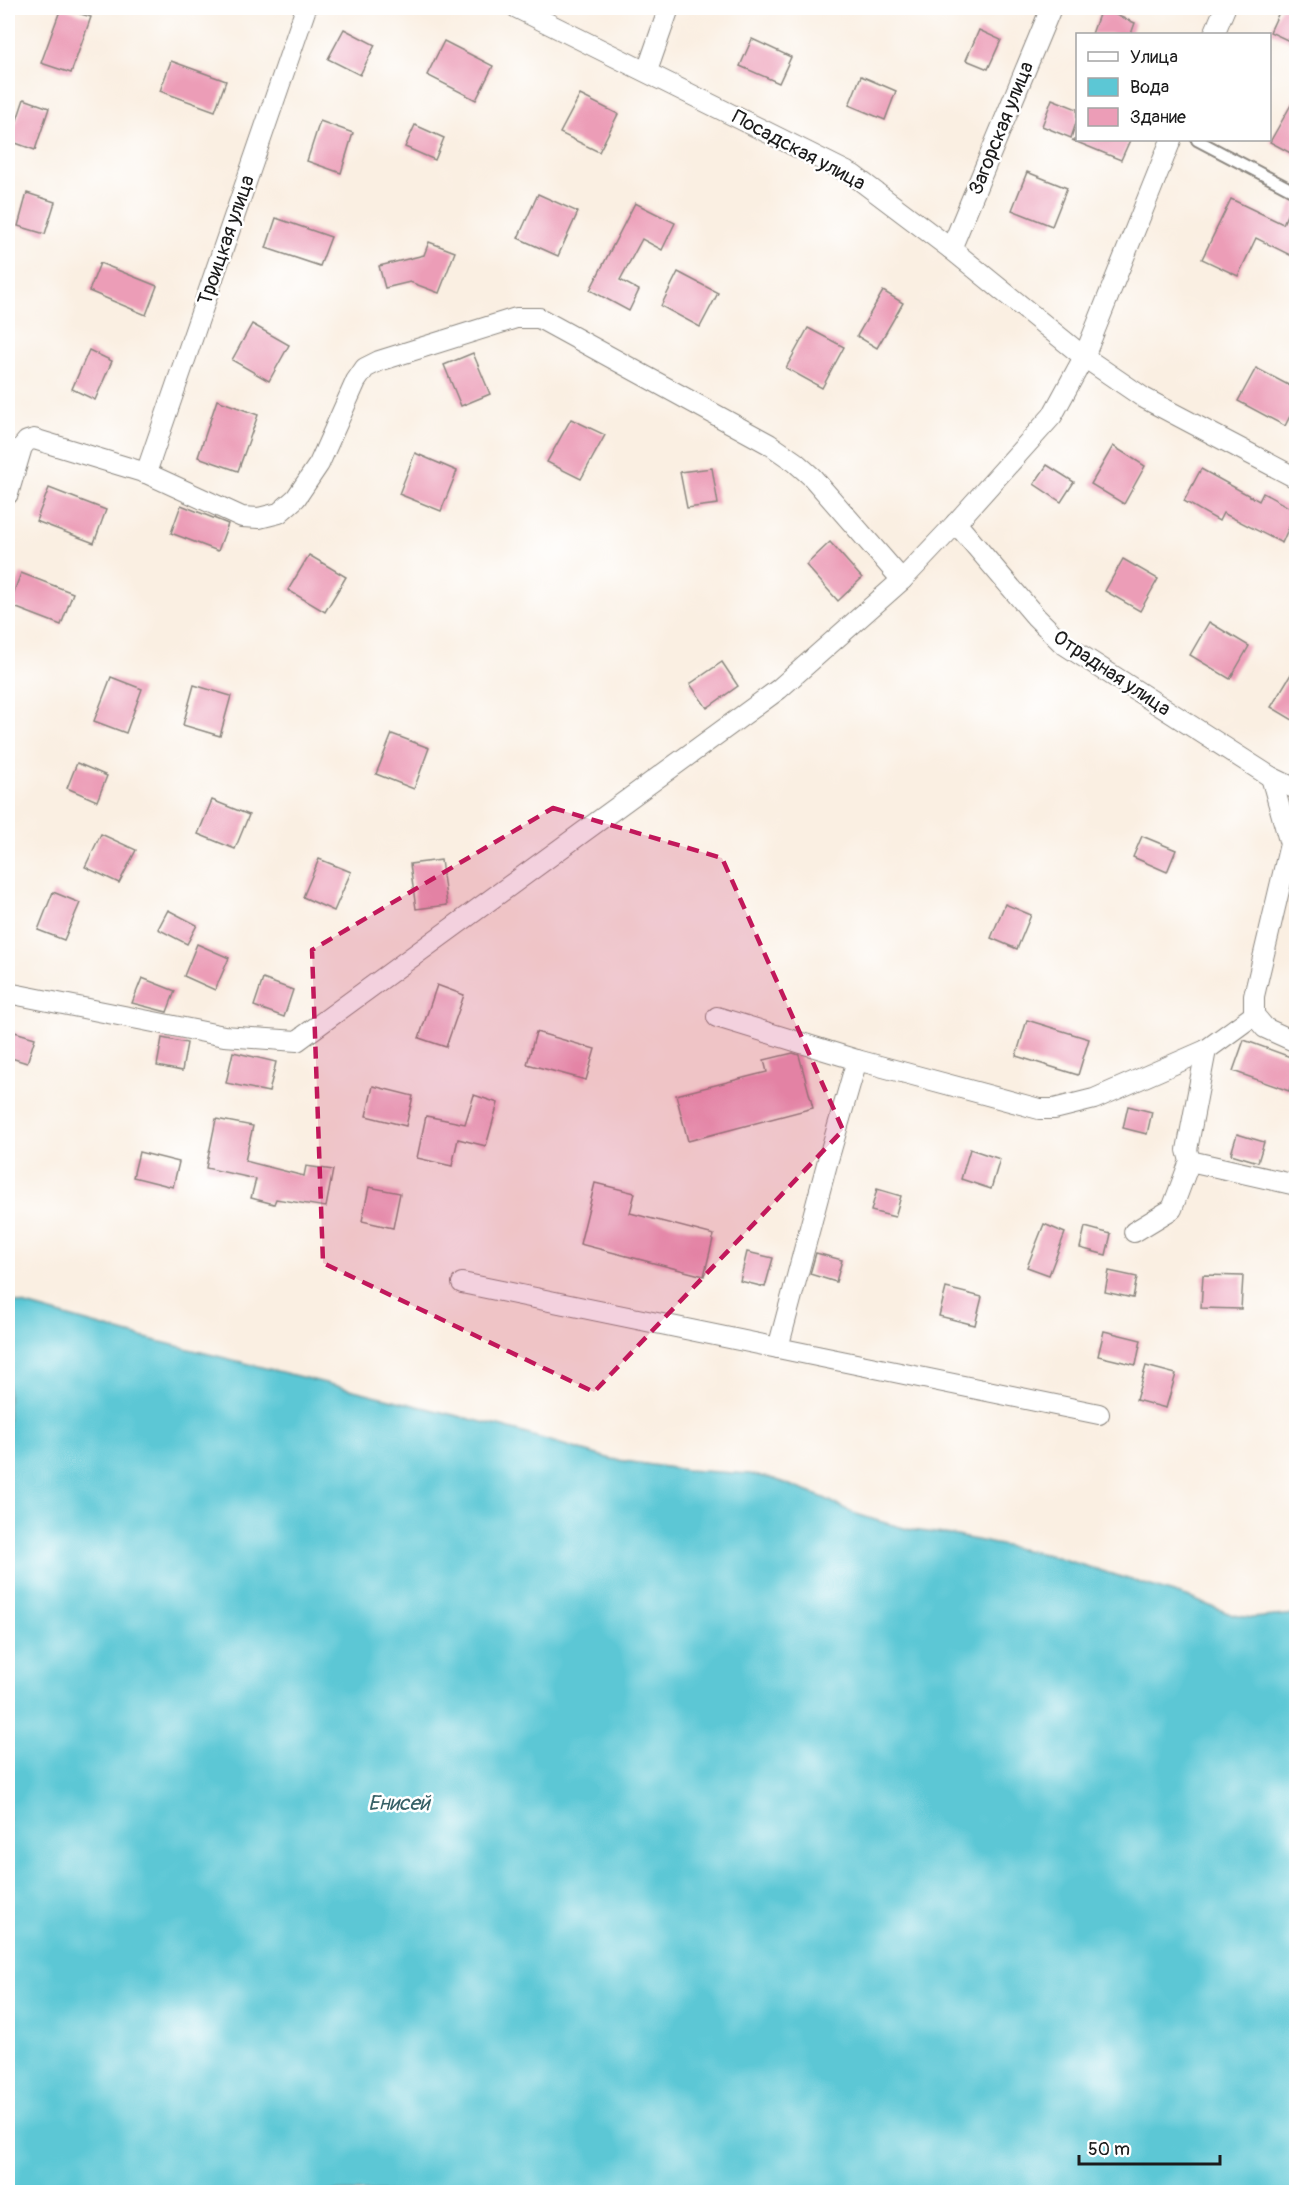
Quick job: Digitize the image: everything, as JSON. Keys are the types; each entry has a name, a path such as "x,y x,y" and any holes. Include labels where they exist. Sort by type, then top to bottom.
{"street":[{"name":"Троицкая улица","path":"146,473 306,8"},
{"name":"Посадская улица","path":"517,8 853,176 951,249 1084,357 1144,398 1296,478"},
{"path":"647,71 669,8"},
{"name":"Загорская улица","path":"951,249 1051,8"},
{"path":"1214,33 1225,8"},
{"path":"8,993 224,1036 297,1041 779,689 902,579 956,523 1052,416 1084,357 1172,141"},
{"path":"8,494 22,447 27,441 34,439 146,473 242,517 259,518 279,513 296,498 319,464 356,381 365,368 379,361 516,318 539,318 769,444 795,462 812,477 902,579"},
{"name":"Отрадная улица","path":"956,523 1036,617 1062,643 1271,777 1296,789"},
{"path":"1271,777 1290,843 1254,996 1254,1015 1265,1028 1296,1042"},
{"path":"717,1017 857,1060 1039,1109 1094,1099 1206,1050 1254,1015"},
{"path":"1134,1232 1172,1209 1190,1161 1187,1150 1206,1050"},
{"path":"778,1348 857,1060"},
{"path":"1190,1161 1296,1185"},
{"path":"462,1282 1099,1414"}],"lane":[{"path":"1199,141 1296,192"}],"highlighted area":[{"path":"553,808 722,858 843,1130 594,1392 323,1263 312,950"}],"water":[{"name":"Енисей","path":"8,1300 133,1335 506,1428 611,1459 686,1470 750,1474 774,1479 875,1520 911,1530 952,1535 1053,1556 1190,1598 1233,1615 1252,1618 1296,1614 1296,2192 8,2192"}],"building":[{"path":"61,8 91,17 71,73 41,63"},
{"path":"1281,8 1296,8 1296,44 1270,32"},
{"path":"1101,9 1135,23 1131,33 1092,33"},
{"path":"344,29 375,45 360,75 328,59"},
{"path":"979,30 1001,40 988,69 966,60"},
{"path":"752,39 791,57 779,83 740,66"},
{"path":"444,41 493,66 476,100 427,75"},
{"path":"171,61 226,81 215,111 160,91"},
{"path":"861,76 896,91 885,120 849,105"},
{"path":"580,95 618,114 599,152 560,133"},
{"path":"1296,96 1296,156 1270,142"},
{"path":"24,99 49,108 35,150 10,141"},
{"path":"1052,99 1076,109 1076,123 1071,138 1042,126"},
{"path":"320,121 353,133 341,173 307,161"},
{"path":"415,125 444,138 435,160 405,147"},
{"path":"1072,140 1130,141 1121,160"},
{"path":"1027,172 1067,188 1052,226 1012,210"},
{"path":"27,193 55,202 45,234 18,226"},
{"path":"538,194 578,212 558,256 518,238"},
{"path":"1231,199 1283,224 1296,199 1296,258 1256,238 1238,276 1202,259"},
{"path":"635,203 675,223 662,250 642,239 620,280 639,290 629,311 590,290"},
{"path":"276,218 331,237 320,266 266,248"},
{"path":"429,242 455,252 439,293 410,282 385,288 379,266 424,255"},
{"path":"100,263 157,286 146,315 89,291"},
{"path":"678,272 718,293 700,327 661,306"},
{"path":"883,291 903,303 877,348 857,336"},
{"path":"252,324 289,345 269,381 232,360"},
{"path":"808,328 844,347 822,388 786,368"},
{"path":"89,350 112,361 95,400 72,389"},
{"path":"473,353 490,394 461,406 444,365"},
{"path":"1256,368 1296,389 1296,404 1285,426 1238,401"},
{"path":"217,400 258,415 238,471 198,457"},
{"path":"571,419 605,435 581,479 547,462"},
{"path":"1113,446 1145,466 1124,504 1091,484"},
{"path":"415,453 457,471 441,511 399,494"},
{"path":"1047,465 1074,482 1061,502 1034,484"},
{"path":"712,468 718,504 687,508 680,472"},
{"path":"1201,469 1259,501 1263,493 1296,511 1282,543 1223,513 1219,521 1184,501"},
{"path":"49,488 106,510 94,543 36,521"},
{"path":"181,505 228,524 218,551 171,533"},
{"path":"830,542 862,578 838,601 806,565"},
{"path":"309,555 346,577 325,612 288,590"},
{"path":"1123,559 1158,579 1140,611 1105,591"},
{"path":"21,573 73,593 61,625 9,605"},
{"path":"1209,622 1249,646 1230,679 1190,655"},
{"path":"722,662 738,686 707,708 690,684"},
{"path":"1296,666 1296,722 1271,707"},
{"path":"111,677 142,689 126,733 94,721"},
{"path":"194,685 231,696 220,736 183,725"},
{"path":"392,734 429,748 414,789 376,774"},
{"path":"77,763 107,776 97,801 67,788"},
{"path":"212,800 249,815 235,849 198,834"},
{"path":"101,834 136,850 119,883 85,867"},
{"path":"1142,836 1176,850 1167,872 1133,857"},
{"path":"319,859 351,872 334,911 303,897"},
{"path":"441,860 447,905 416,909 410,864"},
{"path":"53,892 80,903 64,940 38,930"},
{"path":"1005,904 1031,915 1017,949 991,938"},
{"path":"168,910 197,925 187,944 158,929"},
{"path":"197,944 229,958 215,990 184,976"},
{"path":"142,978 175,991 167,1012 132,1003"},
{"path":"263,979 293,990 284,1017 254,1006"},
{"path":"437,985 464,995 446,1047 419,1038"},
{"path":"1027,1020 1089,1039 1078,1075 1016,1056"},
{"path":"8,1030 35,1038 27,1063 8,1057"},
{"path":"536,1032 595,1049 586,1080 527,1064"},
{"path":"162,1038 187,1043 182,1071 157,1066"},
{"path":"1244,1040 1296,1059 1296,1069 1289,1091 1233,1071"},
{"path":"233,1052 276,1062 269,1092 226,1083"},
{"path":"793,1053 799,1055 813,1108 688,1141 676,1095 767,1072 764,1060"},
{"path":"373,1086 413,1096 406,1126 366,1116"},
{"path":"474,1095 498,1103 486,1146 458,1139 452,1166 417,1158 426,1116 465,1124"},
{"path":"1128,1106 1152,1112 1147,1134 1123,1128"},
{"path":"216,1119 253,1126 245,1161 304,1176 306,1166 333,1170 326,1207 276,1199 274,1204 251,1198 256,1179 206,1168"},
{"path":"1237,1134 1264,1142 1258,1162 1231,1154"},
{"path":"970,1149 1000,1159 991,1189 961,1179"},
{"path":"139,1152 179,1162 173,1187 133,1177"},
{"path":"595,1183 635,1193 630,1213 714,1235 704,1276 580,1244"},
{"path":"369,1187 400,1193 393,1228 362,1221"},
{"path":"877,1189 901,1196 895,1217 871,1211"},
{"path":"1044,1224 1065,1233 1049,1275 1027,1267"},
{"path":"1085,1227 1111,1234 1106,1255 1080,1248"},
{"path":"747,1252 773,1258 765,1287 740,1281"},
{"path":"816,1253 842,1260 836,1282 810,1274"},
{"path":"1109,1271 1137,1277 1133,1298 1105,1292"},
{"path":"1203,1275 1243,1276 1241,1309 1201,1308"},
{"path":"946,1288 982,1297 975,1325 939,1316"},
{"path":"1104,1331 1141,1340 1136,1365 1098,1356"},
{"path":"1146,1366 1176,1374 1166,1408 1136,1400"}]}
